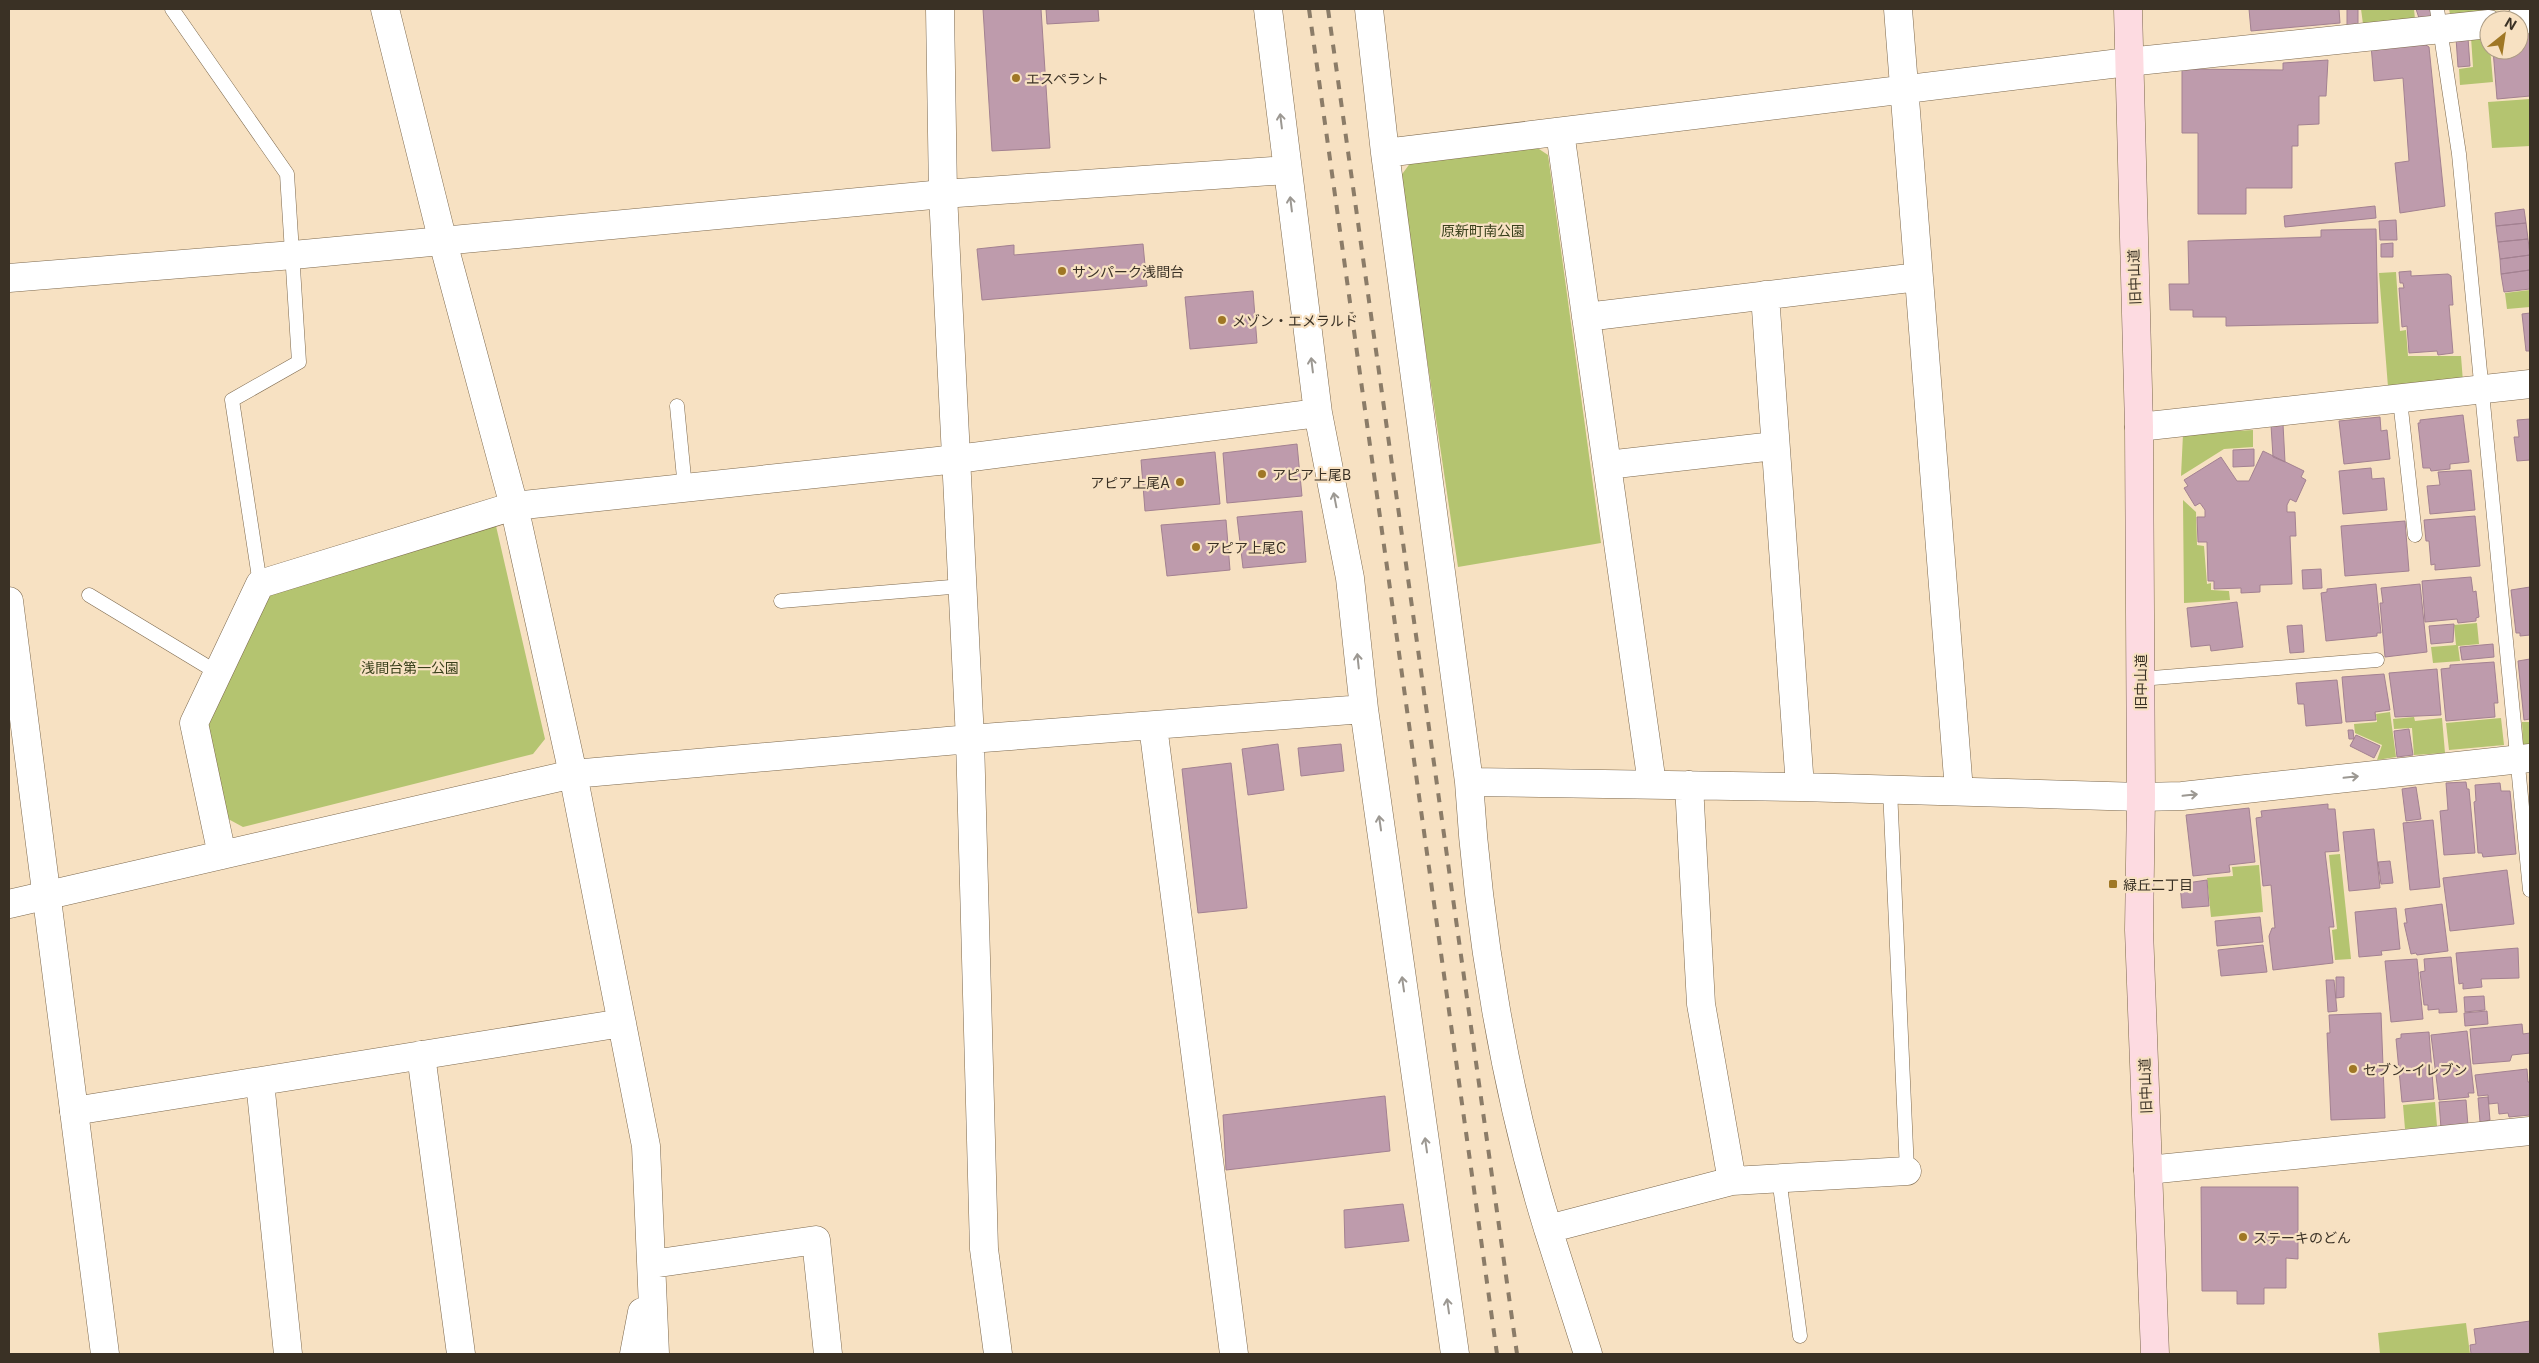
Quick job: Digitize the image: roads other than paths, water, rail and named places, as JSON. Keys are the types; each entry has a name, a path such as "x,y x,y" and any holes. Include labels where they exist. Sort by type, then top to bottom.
{"main road":[{"name":"旧中山道","path":"2128,9 2139,426 2141,797 2139,930 2156,1354"}],"street":[{"path":"385,9 443,242 514,506 573,774 646,1146 655,1354"},
{"path":"940,9 943,194 970,739 984,1250 998,1354"},
{"path":"1268,9 1318,413 1350,578 1364,710 1455,1354"},
{"path":"1369,9 1385,153 1469,782 1472,830 1498,1017 1527,1162 1588,1354"},
{"path":"1898,9 1959,791"},
{"path":"1385,153 2128,62 2439,19 2479,23"},
{"path":"1560,132 1652,784"},
{"path":"9,278 443,242 943,194 1287,170"},
{"path":"1586,317 1918,277"},
{"path":"1764,296 1800,787"},
{"path":"2139,426 2400,400 2530,384"},
{"path":"222,855 194,723 260,584 514,506 957,459 1318,413"},
{"path":"1607,465 1774,446"},
{"path":"9,610 105,1354"},
{"path":"9,904 573,774 970,739 1364,710"},
{"path":"1153,726 1234,1354"},
{"path":"1469,782 1890,789 2141,797 2191,794 2523,758"},
{"path":"1689,785 1701,1004 1732,1182"},
{"path":"74,1112 622,1023"},
{"path":"421,1055 460,1354"},
{"path":"260,1082 288,1354"},
{"path":"2148,1170 2530,1131"},
{"path":"1548,1229 1732,1182 1907,1171"},
{"path":"652,1264 816,1240 828,1354"},
{"path":"634,1354 652,1264"}],"lane":[{"path":"172,9 287,174 299,362 232,400 260,584"},
{"path":"2439,19 2459,154 2480,389 2523,758 2530,890"},
{"path":"2400,400 2415,535"},
{"path":"677,406 685,488"},
{"path":"782,601 963,586"},
{"path":"89,595 218,673"},
{"path":"2140,679 2377,660"},
{"path":"1890,789 1907,1171"},
{"path":"1778,1178 1800,1336"}],"railway":[{"path":"1309,9 1497,1354"},
{"path":"1328,9 1517,1354"}],"place":[{"name":"エスペラント","path":"1016,78"},
{"name":"サンパーク浅間台","path":"1062,271"},
{"name":"メゾン・エメラルド","path":"1222,320"},
{"name":"アピア上尾B","path":"1262,474"},
{"name":"アピア上尾A","path":"1180,482"},
{"name":"アピア上尾C","path":"1196,547"},
{"name":"緑丘二丁目","path":"2113,884"},
{"name":"セブン-イレブン","path":"2353,1069"},
{"name":"ステーキのどん","path":"2243,1237"}],"park label":[{"name":"原新町南公園","path":"1483,230"},
{"name":"浅間台第一公園","path":"410,667"}]}
